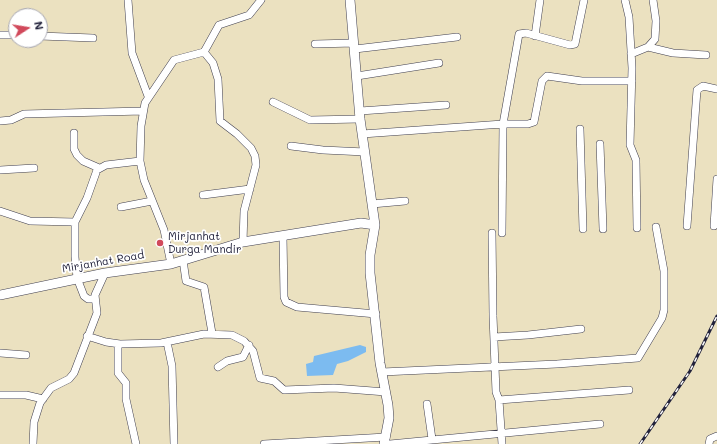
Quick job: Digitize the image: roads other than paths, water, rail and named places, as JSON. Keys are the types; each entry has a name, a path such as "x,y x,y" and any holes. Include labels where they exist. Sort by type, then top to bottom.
{"main road":[{"path":"350,0 362,134 375,225 370,255 370,273 389,418 387,442"},
{"name":"Mirjanhat Road","path":"0,295 105,273 171,264 243,242 361,223 375,225"}],"street":[{"path":"128,0 132,53 148,96"},
{"path":"171,264 164,230 152,201 140,161 143,111 148,96 174,60 204,52 219,25 249,15 261,0"},
{"path":"535,36 540,0"},
{"path":"502,233 503,124 518,36 523,33 570,45 575,44 584,0"},
{"path":"625,0 629,17 632,81 630,145 636,160 638,228"},
{"path":"631,54 648,47 655,39 656,30 653,0"},
{"path":"48,36 93,38"},
{"path":"315,44 355,46 457,37"},
{"path":"648,47 673,53 706,55"},
{"path":"204,52 213,63 218,79 220,121 237,134 251,148 255,156 256,165 243,220 243,242"},
{"path":"357,76 439,63"},
{"path":"362,134 503,124 528,124 534,122 542,81 547,76 582,81 632,81"},
{"path":"687,226 697,90 703,86 717,89"},
{"path":"273,102 310,120 446,105"},
{"path":"0,121 11,120 24,114 143,111"},
{"path":"580,129 582,229"},
{"path":"74,133 74,149 77,155 83,161 99,168 140,161"},
{"path":"600,144 603,229"},
{"path":"291,146 365,152"},
{"path":"0,170 34,168"},
{"path":"95,299 88,299 84,296 78,278 75,257 75,222 87,198 95,172 99,168"},
{"path":"714,226 717,179"},
{"path":"203,195 250,189"},
{"path":"121,207 152,201"},
{"path":"372,204 405,201"},
{"path":"0,211 30,221 75,222"},
{"path":"382,372 495,368 609,359 635,359 640,357 662,318 664,310 664,271 656,227"},
{"path":"492,233 496,392 499,400 500,434 502,444"},
{"path":"284,236 284,297 286,302 297,307 376,314"},
{"path":"183,260 186,281 204,287 212,333"},
{"path":"33,444 34,422 42,399 52,388 68,379 74,373 97,313 95,299 96,292 105,273"},
{"path":"494,337 581,329"},
{"path":"87,336 118,344 167,342 185,337 212,333 232,335 240,338 249,345 255,356 259,377 274,381 284,390 334,388 386,392"},
{"path":"167,342 172,366 174,444"},
{"path":"118,344 118,373 126,384 127,405 136,444"},
{"path":"218,367 227,361 243,357 249,345"},
{"path":"0,353 26,355"},
{"path":"499,400 629,390"},
{"path":"0,396 26,395 42,399"},
{"path":"427,404 432,439"},
{"path":"264,444 387,442 500,434 600,424"},
{"path":"709,444 710,439 717,436"}],"water":[{"path":"360,345 366,347 366,352 348,361 337,364 333,375 307,376 306,364 313,362 314,356"}],"railway":[{"path":"640,444 690,371 717,316"}],"place":[{"name":"Mirjanhat Durga Mandir","path":"160,243"}]}
